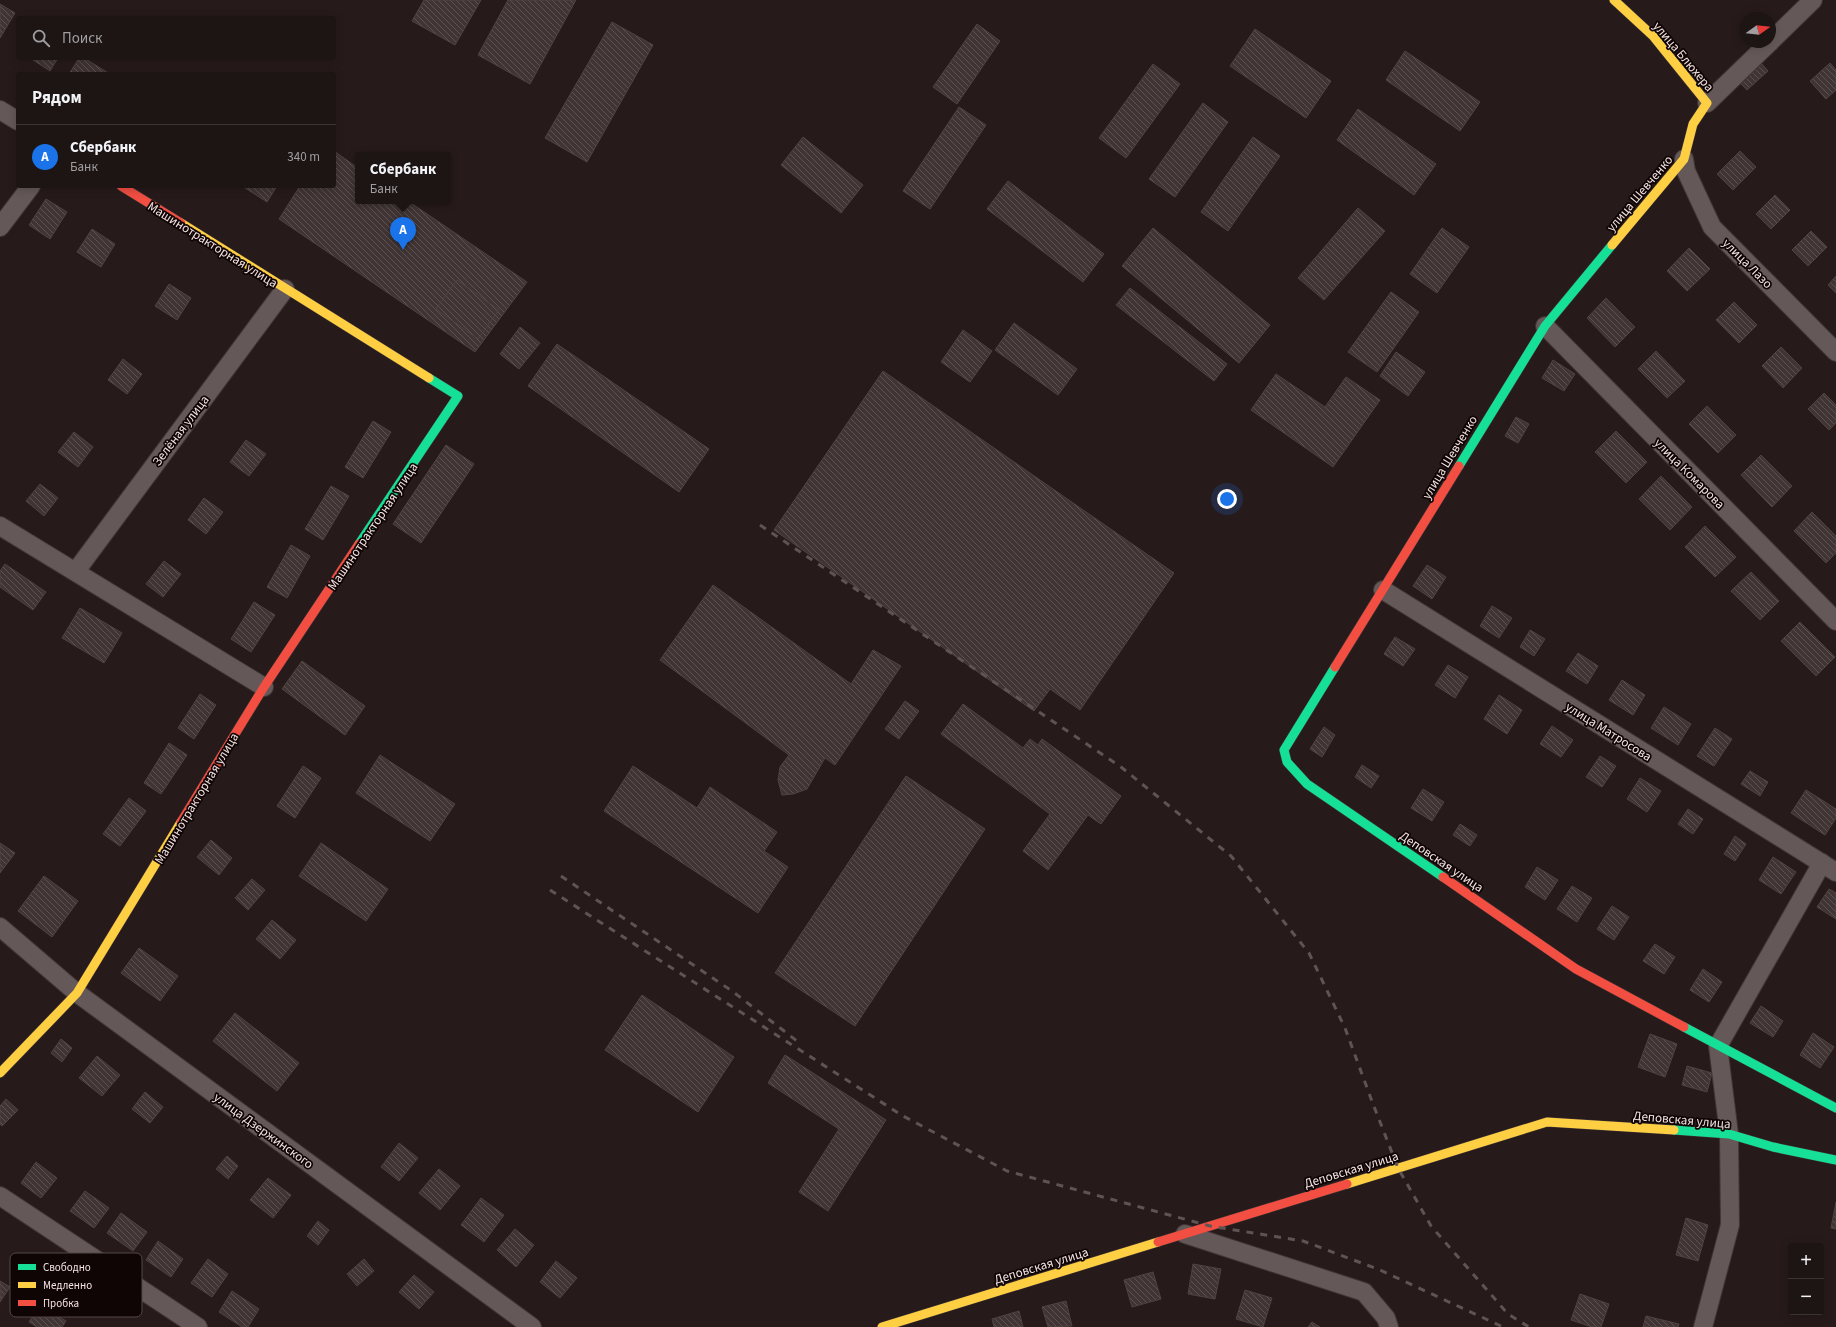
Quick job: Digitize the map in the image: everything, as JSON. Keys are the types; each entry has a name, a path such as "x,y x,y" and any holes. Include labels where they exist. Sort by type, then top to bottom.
{"street":[{"name":"улица Блюхера","path":"1614,0 1653,36 1706,103 1693,124 1684,159"},
{"path":"1776,36 1814,0"},
{"path":"1706,103 1764,48"},
{"path":"0,110 16,120"},
{"name":"улица Шевченко","path":"1307,784 1287,762 1284,750 1545,326 1684,159"},
{"name":"улица Лазо","path":"1684,159 1686,171 1712,227 1836,352"},
{"path":"0,227 29,188"},
{"name":"Машинотракторная улица","path":"0,1073 77,993 264,687 458,396 124,188"},
{"name":"Зелёная улица","path":"76,571 285,289"},
{"name":"улица Комарова","path":"1545,326 1836,621"},
{"path":"0,526 264,687"},
{"name":"улица Матросова","path":"1383,590 1829,867"},
{"name":"Деповская улица","path":"1307,784 1576,968 1718,1046 1836,1108"},
{"path":"1703,1327 1730,1225 1729,1134 1718,1046 1829,867"},
{"name":"улица Дзержинского","path":"0,928 77,993 532,1327"},
{"name":"Деповская улица","path":"882,1327 1547,1122 1729,1134 1772,1147 1836,1160"},
{"path":"0,1196 86,1253"},
{"path":"1185,1234 1364,1292 1387,1323"},
{"path":"142,1290 198,1327"}],"building":[{"path":"424,0 481,0 455,45 412,21"},
{"path":"508,0 576,0 530,84 478,55"},
{"path":"0,4 15,13 0,38"},
{"path":"612,22 653,45 587,162 545,138"},
{"path":"977,24 1000,41 957,104 933,87"},
{"path":"1255,29 1331,81 1306,118 1230,66"},
{"path":"1405,51 1480,102 1460,131 1386,80"},
{"path":"1753,54 1768,71 1747,90 1731,74"},
{"path":"33,60 57,60 50,71"},
{"path":"78,60 87,60 107,72 70,72"},
{"path":"1830,63 1836,70 1836,90 1826,99 1810,81"},
{"path":"1153,64 1180,84 1126,158 1099,138"},
{"path":"1203,103 1228,122 1175,197 1149,179"},
{"path":"959,107 986,125 930,209 903,191"},
{"path":"1358,109 1436,164 1414,195 1337,140"},
{"path":"803,137 863,185 841,213 781,165"},
{"path":"1253,137 1280,156 1228,231 1201,212"},
{"path":"1740,151 1756,167 1733,190 1717,174"},
{"path":"336,152 355,166 355,204 412,204 527,282 475,352 279,219 299,188 336,188"},
{"path":"1008,181 1104,254 1083,282 987,209"},
{"path":"245,188 276,188 267,202"},
{"path":"1775,195 1790,210 1771,229 1756,214"},
{"path":"46,199 67,212 50,239 29,225"},
{"path":"1358,208 1385,231 1324,300 1298,278"},
{"path":"1153,228 1270,325 1239,363 1122,266"},
{"path":"1442,228 1469,247 1437,293 1410,274"},
{"path":"92,229 115,244 101,267 77,252"},
{"path":"1811,231 1827,247 1808,266 1792,250"},
{"path":"1689,248 1710,269 1687,291 1667,271"},
{"path":"1836,276 1836,293 1828,285"},
{"path":"457,280 499,310 478,339 436,309"},
{"path":"169,284 191,298 177,320 155,306"},
{"path":"1130,288 1227,364 1214,381 1116,305"},
{"path":"1391,292 1419,312 1377,372 1348,352"},
{"path":"1606,298 1635,327 1615,347 1587,318"},
{"path":"1734,302 1757,325 1739,343 1716,320"},
{"path":"1014,323 1077,369 1058,395 995,350"},
{"path":"520,327 540,343 519,369 500,354"},
{"path":"963,330 992,351 970,382 941,362"},
{"path":"557,344 709,449 679,492 528,386"},
{"path":"1781,347 1802,368 1783,388 1762,366"},
{"path":"1656,351 1685,381 1667,398 1638,369"},
{"path":"1396,352 1425,372 1408,396 1380,376"},
{"path":"123,359 142,374 127,394 108,380"},
{"path":"1553,360 1575,374 1564,391 1542,378"},
{"path":"883,371 1174,573 1080,710 1050,689 1034,711 774,530"},
{"path":"1276,374 1325,407 1346,377 1380,400 1333,467 1251,410"},
{"path":"1824,393 1836,405 1836,423 1829,430 1808,409"},
{"path":"1707,406 1736,435 1718,453 1689,424"},
{"path":"1516,417 1529,424 1518,443 1505,436"},
{"path":"373,421 391,432 363,478 345,467"},
{"path":"1616,431 1647,462 1626,483 1595,452"},
{"path":"74,432 93,447 78,467 58,452"},
{"path":"246,440 266,454 249,476 230,462"},
{"path":"446,445 474,464 421,543 393,524"},
{"path":"1761,455 1792,486 1772,507 1741,475"},
{"path":"1661,476 1692,507 1670,530 1639,499"},
{"path":"40,484 58,498 44,516 26,501"},
{"path":"331,486 349,496 323,540 305,529"},
{"path":"204,498 223,512 206,534 188,520"},
{"path":"1812,512 1836,536 1836,553 1826,563 1794,531"},
{"path":"1705,526 1736,557 1715,577 1685,547"},
{"path":"291,545 310,556 287,598 267,587"},
{"path":"164,561 181,574 163,597 146,584"},
{"path":"5,564 46,592 33,610 0,587 0,571"},
{"path":"1427,565 1446,577 1432,599 1413,586"},
{"path":"1751,572 1779,601 1760,620 1731,591"},
{"path":"713,585 851,684 873,650 901,666 835,765 825,758 807,789 793,794 782,795 778,780 780,767 789,755 660,660"},
{"path":"254,602 275,615 251,652 231,639"},
{"path":"1492,606 1512,618 1499,638 1480,626"},
{"path":"80,608 122,633 104,663 62,638"},
{"path":"1800,622 1835,657 1816,676 1781,641"},
{"path":"1530,630 1545,639 1534,656 1520,647"},
{"path":"1395,637 1415,649 1403,666 1384,654"},
{"path":"1578,653 1598,666 1587,684 1566,671"},
{"path":"302,661 365,706 345,735 282,689"},
{"path":"1448,665 1468,677 1455,698 1435,685"},
{"path":"1622,680 1645,695 1633,715 1609,700"},
{"path":"200,694 216,705 194,739 178,728"},
{"path":"1499,695 1522,710 1507,734 1484,719"},
{"path":"905,701 919,711 899,739 885,729"},
{"path":"963,704 1023,748 1030,739 1038,745 1042,739 1121,796 1101,824 1088,815 1048,870 1023,851 1050,814 941,734"},
{"path":"1664,707 1691,724 1678,745 1651,728"},
{"path":"1552,726 1573,740 1561,757 1540,744"},
{"path":"1324,727 1335,735 1322,757 1310,749"},
{"path":"1715,728 1732,739 1714,766 1697,756"},
{"path":"169,743 187,755 161,794 144,783"},
{"path":"380,755 455,804 430,841 356,793"},
{"path":"1600,756 1616,766 1602,787 1586,777"},
{"path":"1362,765 1379,776 1371,788 1355,777"},
{"path":"303,766 321,778 295,818 277,806"},
{"path":"633,766 697,808 710,787 777,832 764,851 788,867 758,913 604,811"},
{"path":"1750,771 1768,782 1760,796 1741,784"},
{"path":"906,776 985,829 855,1026 775,973"},
{"path":"1640,778 1661,791 1647,812 1627,799"},
{"path":"1423,789 1444,802 1432,821 1411,808"},
{"path":"1806,790 1836,809 1836,818 1825,835 1791,813"},
{"path":"129,798 146,811 120,846 103,834"},
{"path":"1688,809 1703,819 1693,834 1678,824"},
{"path":"1460,824 1477,835 1470,846 1453,835"},
{"path":"1735,836 1746,844 1735,861 1724,854"},
{"path":"211,840 232,858 219,875 197,857"},
{"path":"0,843 15,853 0,873"},
{"path":"321,843 388,889 366,921 299,876"},
{"path":"1773,857 1796,872 1781,894 1759,880"},
{"path":"1537,867 1558,880 1545,900 1525,887"},
{"path":"44,876 78,901 52,937 18,911"},
{"path":"252,879 265,890 248,910 235,898"},
{"path":"1572,886 1592,898 1577,922 1557,909"},
{"path":"1829,889 1836,893 1836,919 1817,907"},
{"path":"1612,906 1629,917 1614,940 1597,929"},
{"path":"272,920 296,940 280,959 256,939"},
{"path":"1655,944 1675,957 1664,974 1643,961"},
{"path":"139,948 178,976 160,1001 121,973"},
{"path":"1703,969 1722,982 1709,1002 1690,990"},
{"path":"642,995 734,1057 698,1112 605,1050"},
{"path":"1761,1006 1783,1021 1773,1037 1750,1023"},
{"path":"235,1013 299,1063 277,1091 213,1041"},
{"path":"1813,1033 1834,1047 1820,1068 1800,1055"},
{"path":"1650,1034 1677,1044 1665,1077 1638,1067"},
{"path":"61,1039 72,1048 62,1062 51,1053"},
{"path":"785,1055 886,1120 828,1211 799,1192 839,1129 768,1083"},
{"path":"97,1056 120,1075 102,1096 79,1078"},
{"path":"1687,1066 1712,1073 1707,1092 1682,1085"},
{"path":"145,1092 163,1107 150,1123 132,1109"},
{"path":"6,1099 18,1110 2,1126 0,1124 0,1106"},
{"path":"399,1143 418,1158 399,1181 381,1167"},
{"path":"227,1156 238,1166 228,1179 216,1169"},
{"path":"36,1162 57,1178 41,1198 21,1183"},
{"path":"439,1169 460,1186 440,1210 419,1193"},
{"path":"268,1178 291,1195 273,1218 250,1200"},
{"path":"85,1191 109,1208 94,1228 70,1211"},
{"path":"481,1198 504,1215 484,1242 461,1225"},
{"path":"1836,1202 1836,1229 1831,1228"},
{"path":"121,1213 147,1232 133,1251 107,1233"},
{"path":"1686,1218 1708,1225 1698,1261 1676,1255"},
{"path":"318,1221 329,1230 318,1245 307,1236"},
{"path":"515,1229 534,1245 516,1267 497,1250"},
{"path":"158,1241 183,1259 171,1277 146,1260"},
{"path":"208,1259 228,1274 212,1297 191,1283"},
{"path":"364,1259 374,1271 357,1286 347,1274"},
{"path":"556,1261 577,1278 560,1298 540,1282"},
{"path":"1193,1264 1221,1269 1215,1299 1188,1294"},
{"path":"1153,1272 1161,1299 1132,1307 1124,1280"},
{"path":"414,1275 434,1292 419,1309 399,1292"},
{"path":"0,1281 10,1287 0,1302"},
{"path":"1245,1290 1272,1298 1263,1327 1236,1319"},
{"path":"232,1291 259,1309 248,1327 242,1327 219,1312"},
{"path":"1580,1294 1609,1304 1601,1327 1592,1327 1571,1320"},
{"path":"1066,1301 1072,1326 1048,1327 1042,1307"},
{"path":"1019,1311 1023,1327 994,1327 992,1319"},
{"path":"1646,1316 1679,1324 1678,1327 1643,1327"},
{"path":"32,1317 60,1317 66,1321 62,1327 37,1327 29,1322"},
{"path":"1312,1322 1320,1327 1308,1327"}],"railway":[{"path":"760,525 1121,767 1231,856 1309,953 1345,1028 1398,1168 1431,1226 1508,1314 1529,1327"},
{"path":"561,876 732,991 797,1041"},
{"path":"550,890 903,1116 1007,1171 1210,1226 1303,1241 1380,1270 1503,1327"}],"traffic: fast":[{"path":"1459,466 1545,326 1612,245"},
{"path":"359,544 458,396 429,378"},
{"path":"1335,667 1284,750 1287,762 1307,784 1443,877"},
{"path":"1684,1027 1836,1108"},
{"path":"1674,1130 1729,1134 1773,1147 1836,1160"}],"traffic: slow":[{"path":"1612,245 1684,159 1693,124 1707,103 1653,36 1614,0"},
{"path":"181,223 429,378"},
{"path":"0,1073 77,993 181,822"},
{"path":"1347,1184 1547,1122 1674,1130"},
{"path":"882,1327 1158,1242"}],"traffic: jam":[{"path":"124,188 181,223"},
{"path":"1335,667 1459,466"},
{"path":"181,822 264,687 359,544"},
{"path":"1443,877 1576,969 1684,1027"},
{"path":"1158,1242 1347,1184"}],"place":[{"name":"Сбербанк","path":"403,250"}]}
